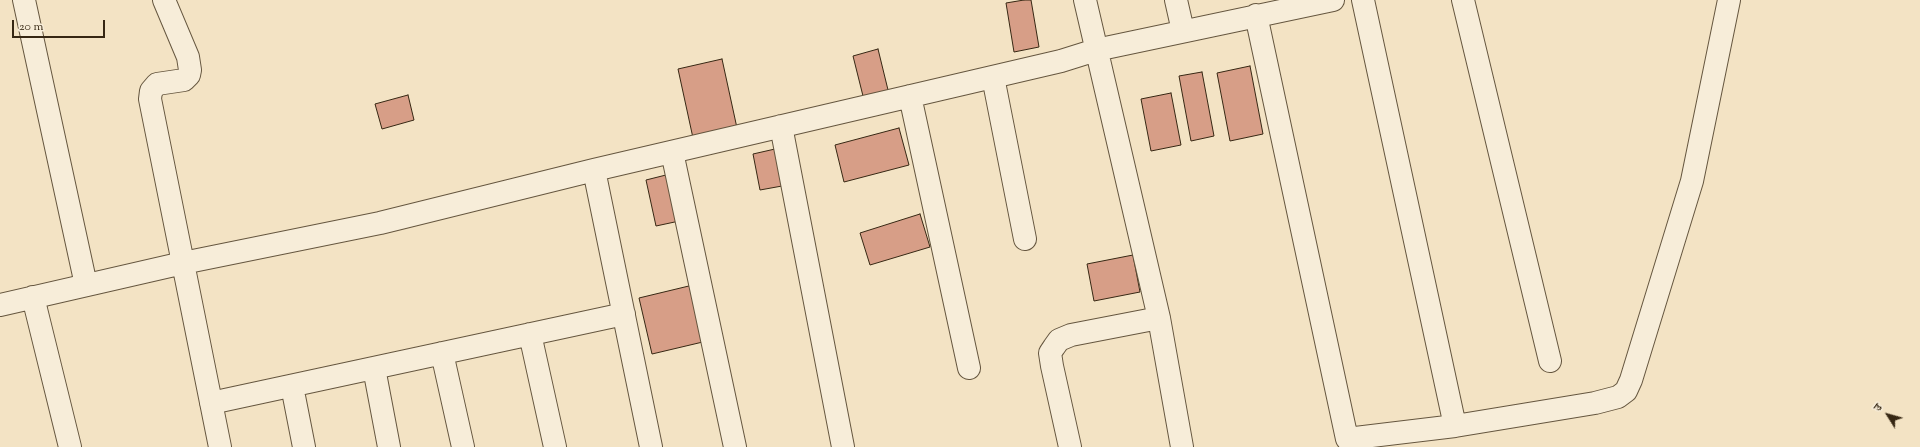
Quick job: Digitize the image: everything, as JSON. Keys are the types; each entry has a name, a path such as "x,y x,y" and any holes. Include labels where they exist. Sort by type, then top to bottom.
{"street":[{"path":"24,0 86,285"},
{"path":"164,0 190,64 189,75 184,80 164,82 153,87 150,99 220,447"},
{"path":"1085,0 1159,318 1182,447"},
{"path":"1176,0 1183,31"},
{"path":"0,305 183,263 380,223 594,170 1061,61 1096,50 1183,31 1268,9 1333,0"},
{"path":"1363,0 1456,426"},
{"path":"1463,0 1550,361"},
{"path":"1268,9 1347,440 1456,426 1596,403 1618,397 1626,391 1631,380 1692,181 1729,0"},
{"path":"993,77 1025,239"},
{"path":"910,96 969,368"},
{"path":"781,126 843,447"},
{"path":"672,152 735,447"},
{"path":"594,170 651,447"},
{"path":"33,297 70,447"},
{"path":"211,403 624,314"},
{"path":"1070,447 1050,354 1054,347 1059,340 1071,335 1159,318"},
{"path":"530,334 555,447"},
{"path":"442,353 463,447"},
{"path":"374,368 389,447"},
{"path":"292,386 304,447"}],"building":[{"path":"1031,0 1039,47 1014,52 1006,3"},
{"path":"878,49 889,94 864,100 853,56"},
{"path":"722,59 737,128 693,138 678,69"},
{"path":"1250,66 1263,134 1230,141 1217,73"},
{"path":"1202,72 1214,136 1191,141 1179,76"},
{"path":"1171,93 1181,145 1151,151 1141,99"},
{"path":"408,95 414,120 382,129 375,104"},
{"path":"899,128 909,165 844,182 835,145"},
{"path":"775,149 782,186 760,190 753,154"},
{"path":"674,173 684,220 656,226 646,180"},
{"path":"920,214 930,247 870,265 860,233"},
{"path":"1133,255 1140,292 1094,301 1087,264"},
{"path":"693,285 707,341 652,354 639,298"}]}
